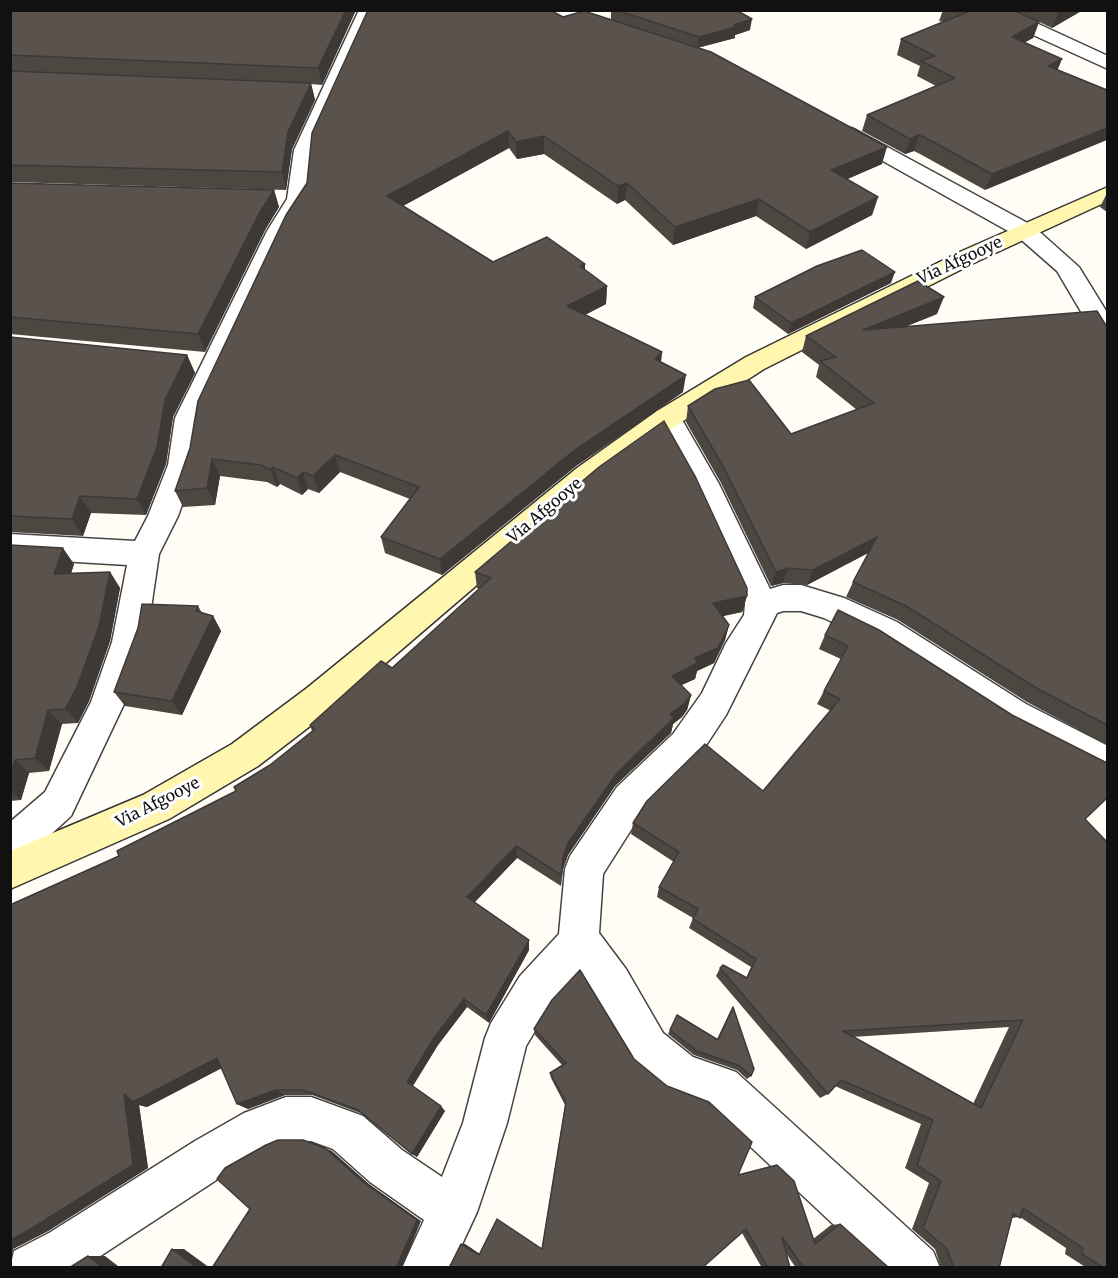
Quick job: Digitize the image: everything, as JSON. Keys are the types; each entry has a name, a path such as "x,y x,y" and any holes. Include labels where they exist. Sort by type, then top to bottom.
{"main road":[{"name":"Via Afgooye","path":"10,870 156,807 245,755 337,684 587,475 667,418 755,363 856,312 1107,194"}],"street":[{"path":"10,847 58,804 107,704 129,642 144,554 163,516 182,465 189,418 205,363 278,231 286,199 304,150 317,92 368,10"},
{"path":"556,10 634,35"},
{"path":"993,10 1107,63"},
{"path":"833,125 1025,231 1067,267 1098,305 1107,336"},
{"path":"426,1268 453,1212 485,1123 506,1038 535,991 578,943 584,869 630,799 686,745 714,705 738,653 760,617 761,604 709,492 667,418"},
{"path":"10,546 144,554"},
{"path":"761,604 783,598 801,598 833,607 885,632 1014,715 1107,764"},
{"path":"578,943 586,948 611,984 648,1048 680,1074 720,1088 916,1268"},
{"path":"31,1268 66,1250 260,1129 286,1119 311,1119 347,1132 386,1166 453,1212"}],"building":[{"path":"10,10 346,10 318,68 10,55"},
{"path":"368,10 550,10 563,17 584,11 711,52 887,147 831,170 878,197 810,232 759,199 675,227 627,183 618,186 544,136 516,142 508,131 387,196 493,262 547,237 585,264 580,266 607,286 567,306 662,352 655,359 686,375 576,449 440,559 381,537 419,487 335,455 313,476 303,472 297,478 273,467 271,470 261,465 212,459 207,488 175,491 190,448 198,401 286,215 307,183 312,133"},
{"path":"616,10 736,10 752,19 734,25 736,27 699,37"},
{"path":"967,10 1013,10 1039,22 1012,37 1062,59 1048,66 1107,90 1107,128 992,174 926,138 919,135 910,139 867,115 955,78 921,61 935,56 901,39 970,11"},
{"path":"10,71 311,83 288,132 282,172 10,165"},
{"path":"10,183 274,190 260,212 198,334 10,317"},
{"path":"862,250 895,272 791,323 755,297 817,266"},
{"path":"918,281 944,297 863,330 1097,311 1107,327 1107,725 1038,689 906,606 853,582 877,537 813,570 788,568 776,572 724,468 688,406 715,389 749,380 791,434 874,403 820,361 836,357 806,336"},
{"path":"10,337 187,355 165,400 157,447 137,499 80,496 72,519 10,516"},
{"path":"664,421 695,476 747,588 747,596 713,603 729,625 718,648 695,658 698,663 672,676 691,695 685,703 670,714 674,718 617,773 568,843 563,857 561,875 516,846 467,897 529,940 486,1015 464,999 434,1038 407,1082 441,1106 412,1154 358,1110 303,1090 276,1090 237,1104 217,1058 133,1102 124,1094 133,1165 10,1240 10,905 119,856 117,851 236,791 234,787 270,765 315,729 310,725 381,661 392,668 491,578 475,572 599,467"},
{"path":"10,545 63,548 54,574 110,572 99,626 77,687 65,709 48,710 35,758 15,760 10,774"},
{"path":"142,604 198,606 196,611 213,616 172,701 114,692 138,628"},
{"path":"838,610 879,630 1012,715 1107,763 1107,798 1085,819 1107,842 1107,1268 1082,1254 1083,1248 1023,1208 1020,1218 1013,1213 999,1268 954,1268 947,1249 923,1228 941,1181 917,1165 933,1120 841,1080 828,1094 720,968 723,965 747,978 756,959 693,919 698,909 659,887 679,852 633,823 647,801 705,744 763,791 840,699 824,691 848,646 825,635","holes":["1023,1020 981,1108 843,1031"]},
{"path":"580,970 634,1059 667,1086 709,1102 752,1142 738,1175 777,1165 794,1181 815,1244 840,1224 889,1268 804,1268 782,1237 790,1268 768,1268 746,1229 702,1268 449,1268 461,1244 479,1255 497,1219 542,1249 566,1102 550,1073 566,1063 534,1029 552,1000"},
{"path":"733,1007 754,1069 751,1076 740,1066 697,1051 670,1030 677,1015 718,1040"},
{"path":"278,1140 303,1140 325,1148 363,1182 417,1220 396,1268 212,1268 250,1209 217,1179 225,1168"},
{"path":"172,1249 197,1268 161,1268"},
{"path":"88,1256 101,1266 100,1268 69,1268"}]}
